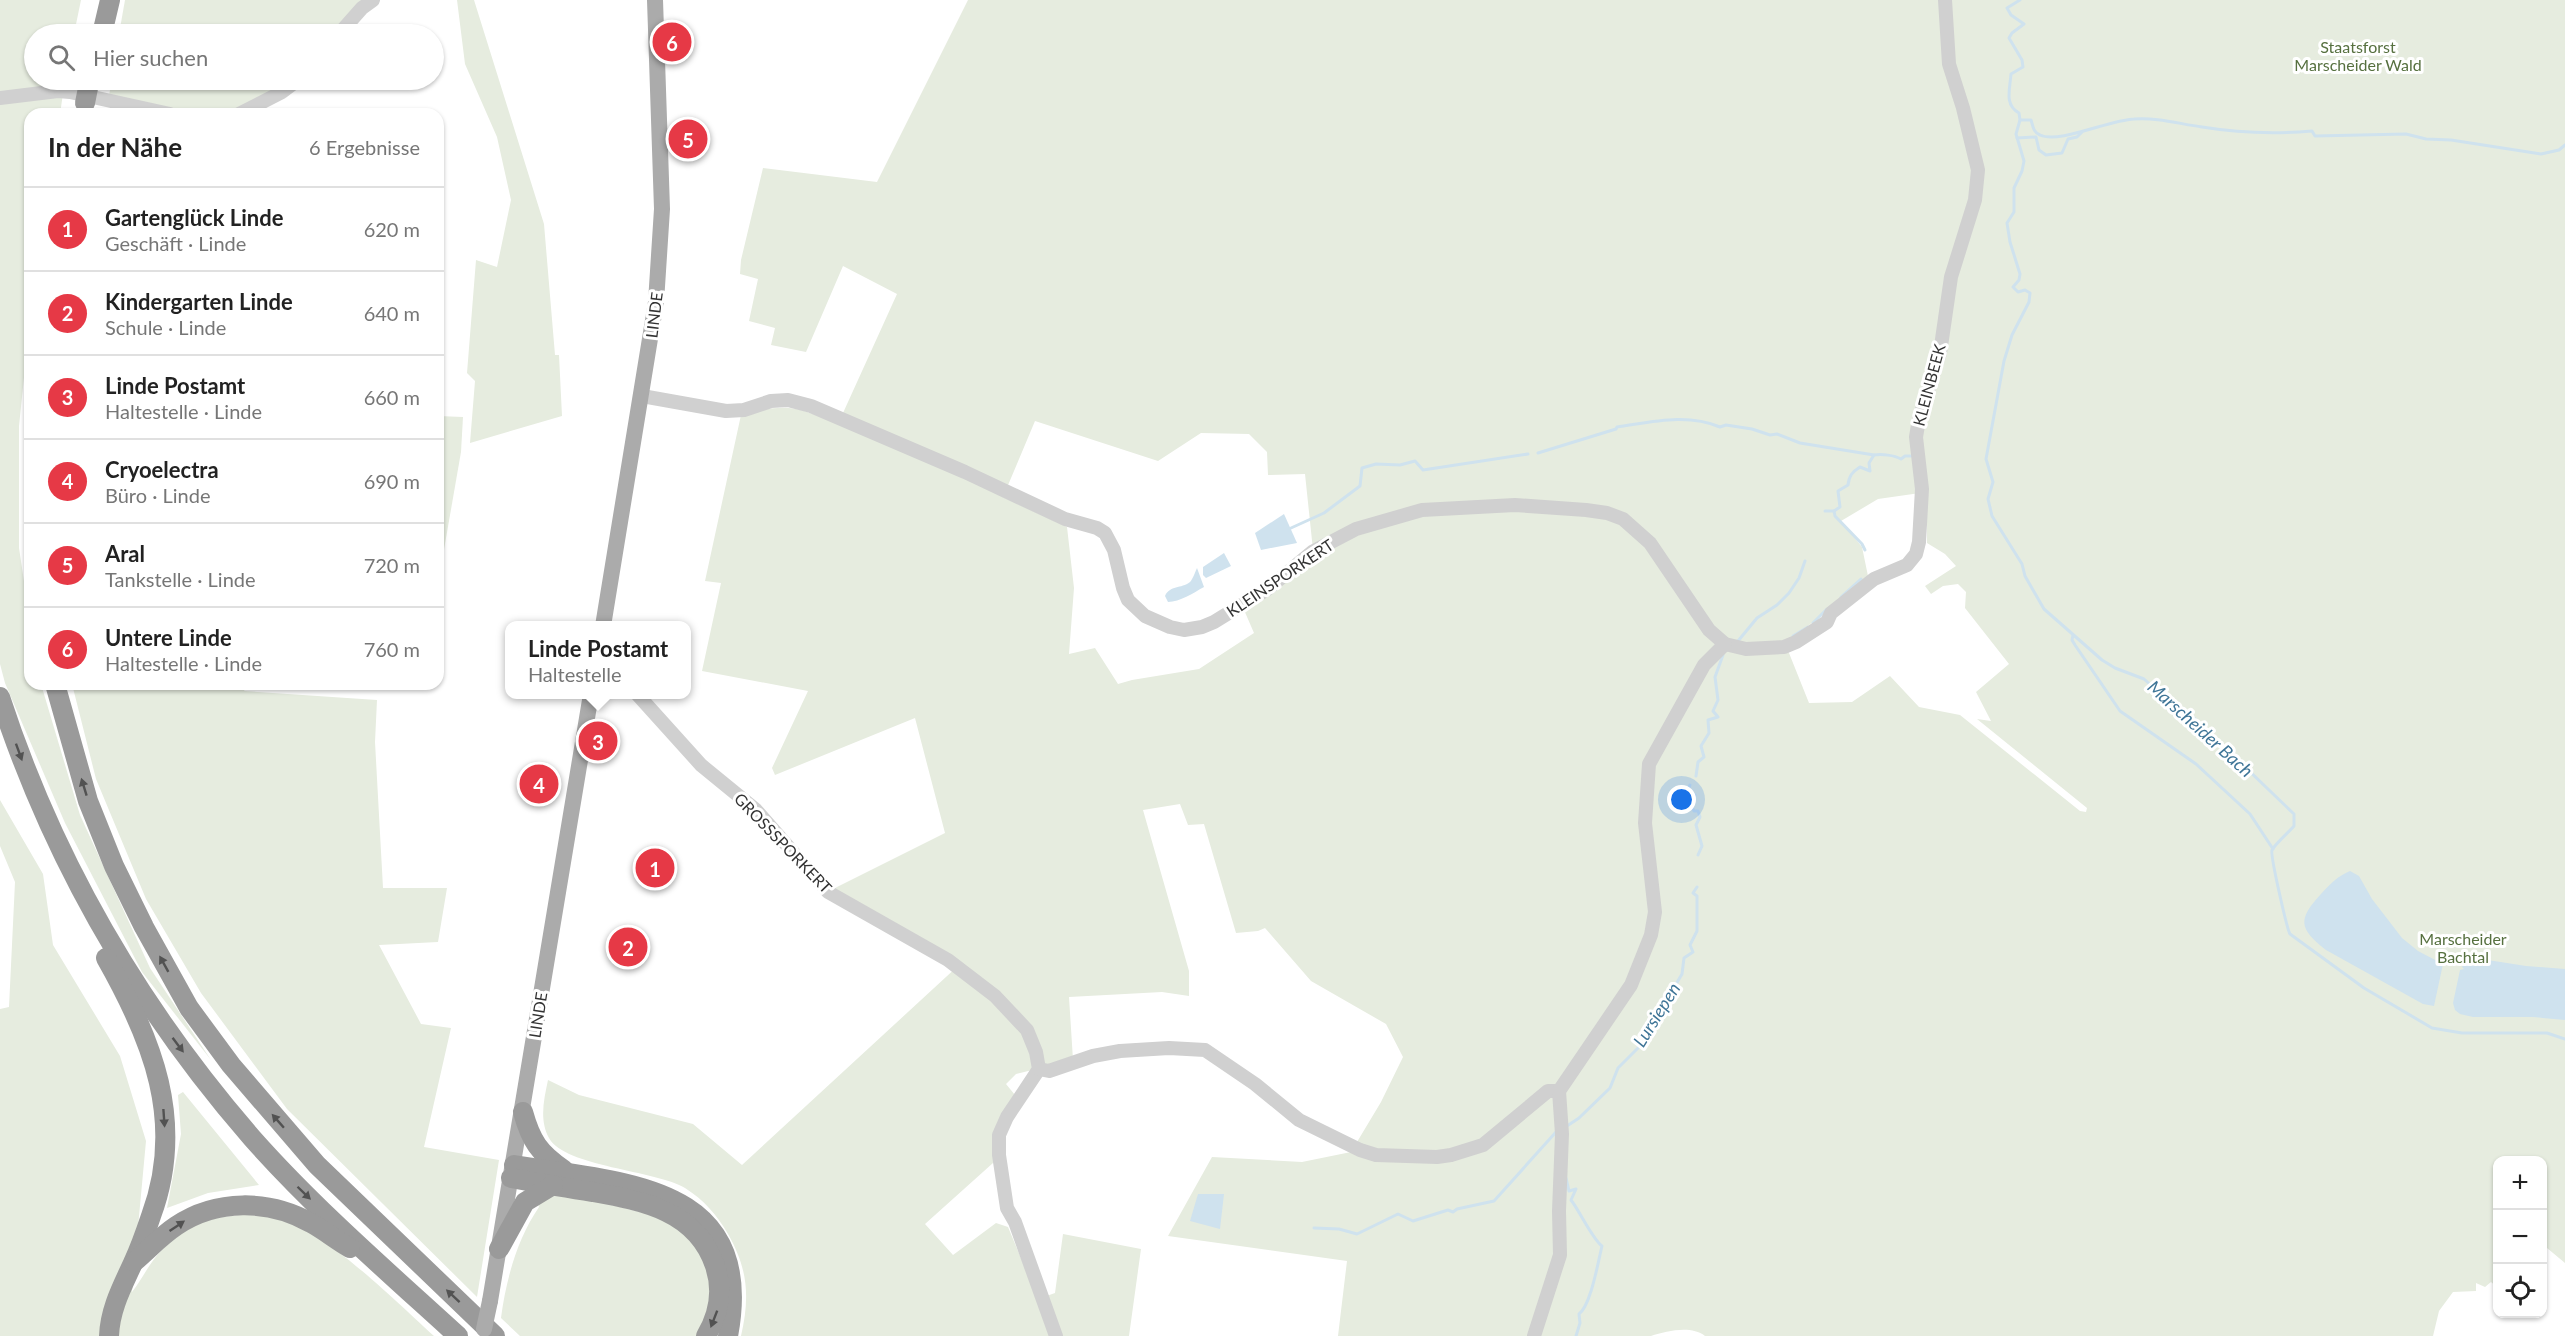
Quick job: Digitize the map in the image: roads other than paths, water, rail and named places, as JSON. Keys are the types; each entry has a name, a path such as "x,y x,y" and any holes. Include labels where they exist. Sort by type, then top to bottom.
{"highway":[{"path":"104,24 110,0"},
{"path":"57,690 88,801 114,866 144,927 189,1008 231,1065 317,1165 495,1336"},
{"path":"0,697 46,819 100,926 163,1024 210,1088 300,1188 458,1336"},
{"path":"100,926 105,957 131,1002 152,1052 163,1100 165,1124 164,1154 157,1197 114,1305 109,1336"},
{"path":"523,1112 528,1132 543,1155 569,1173"},
{"path":"513,1172 569,1173 663,1194 679,1201 708,1223 718,1237 731,1270 733,1302 728,1336"},
{"path":"513,1172 553,1185 652,1205 668,1211 694,1230 712,1256 719,1284 717,1313 706,1336"},
{"path":"499,1249 525,1202 553,1185"},
{"path":"132,1264 176,1226 199,1213 226,1206 256,1204 286,1212 310,1222 381,1266"}],"main road":[{"name":"LINDE","path":"604,621 656,302 662,209 655,0"},
{"name":"LINDE","path":"483,1336 513,1172 590,699"}],"street":[{"path":"348,24 362,8 373,0"},
{"name":"KLEINBEEK","path":"1725,644 1746,649 1769,649 1784,647 1796,642 1827,621 1831,612 1863,587 1906,565 1916,554 1922,510 1916,437 1919,419 1940,353 1951,277 1976,200 1978,170 1963,108 1949,64 1945,0"},
{"path":"251,108 285,90"},
{"path":"0,98 58,91 143,108"},
{"name":"KLEINSPORKERT","path":"642,396 726,411 744,410 771,401 788,400 811,406 966,472 1065,519 1097,528 1105,533 1114,550 1128,600 1145,616 1170,627 1184,630 1214,622 1269,588 1312,552 1356,529 1422,510 1515,505 1586,510 1607,513 1623,519 1650,543 1709,630 1725,644"},
{"path":"1534,1336 1560,1255 1562,1134 1559,1091 1620,1004 1641,963 1651,935 1654,912 1645,823 1649,764 1704,665 1725,644"},
{"name":"GROSSSPORKERT","path":"642,699 701,765 756,810 828,892 948,960 1010,1011 1027,1030 1036,1052 1039,1069"},
{"path":"1056,1336 1015,1222 1007,1208 999,1155 999,1135 1007,1117 1039,1069 1049,1071 1093,1056 1120,1051 1169,1048 1205,1050 1255,1083 1299,1120 1376,1155 1450,1155 1483,1145 1548,1091 1559,1091"}],"water":[{"path":"1284,514 1297,543 1261,550 1255,533"},
{"path":"1224,553 1231,566 1206,578 1203,575 1203,567"},
{"path":"1197,568 1204,587 1182,599 1168,602 1165,596 1167,593 1190,582"},
{"path":"2350,871 2359,876 2372,899 2402,938 2418,951 2443,964 2434,1006 2423,1004 2326,950 2306,929 2305,917 2313,903 2335,880"},
{"path":"2475,958 2565,969 2565,1020 2533,1017 2473,1017 2460,1014 2455,1010 2453,1003 2460,970 2464,969 2462,967 2466,960"},
{"path":"1198,1194 1224,1194 1220,1229 1190,1221"}],"waterway":[{"name":"Marscheider Bach","path":"2020,0 2007,8 2011,15 2024,24 2009,38 2022,60 2023,67 2011,74 2009,96 2011,106 2019,113 2020,120 2016,134 2024,161 2014,188 2014,212 2007,223 2020,274 2019,280 2013,287 2018,292 2025,290 2030,293 2029,302 2012,335 2004,361 1986,459 1993,482 1988,499 1992,516 2022,564 2025,576 2044,609 2102,660 2115,668 2144,679 2171,703 2193,717 2294,814 2294,826 2272,850 2279,892 2290,934 2364,988 2432,1028 2462,1033 2547,1033 2565,1039"},
{"path":"2020,120 2031,120 2036,132 2048,137 2072,134 2124,120 2142,119 2244,132 2312,131 2315,136 2406,134 2426,139 2451,140 2541,154 2559,150 2565,145"},
{"path":"2017,138 2036,137 2039,150 2046,155 2062,153 2068,139 2077,137 2082,132"},
{"path":"1538,453 1617,427 1656,421 1695,420 1720,427 1726,425 1752,429 1770,435 1777,434 1800,443 1874,455"},
{"path":"1291,528 1324,513 1360,486 1362,468 1376,464 1400,465 1415,461 1423,470 1528,454"},
{"name":"Lursiepen","path":"1825,511 1834,511 1840,507 1838,491 1848,485 1851,474 1860,467 1870,471 1869,463 1874,455 1888,455 1901,459 1905,456 1912,456"},
{"path":"1834,511 1835,516 1865,550"},
{"name":"Lursiepen","path":"1738,641 1757,618 1777,605 1789,593 1799,578 1805,561"},
{"path":"1841,597 1861,579"},
{"path":"1813,623 1827,609"},
{"path":"1793,636 1808,627"},
{"path":"2073,635 2072,640 2075,645 2120,711 2196,764 2250,814 2273,849"},
{"name":"Lursiepen","path":"1696,776 1698,762 1704,757 1701,746 1709,733 1708,720 1718,717 1713,711 1718,700 1715,677 1723,655"},
{"name":"Lursiepen","path":"1690,785 1687,791 1695,795 1692,806 1694,811 1698,811 1700,817 1696,825 1702,846 1698,855"},
{"name":"Lursiepen","path":"1567,1126 1579,1118 1610,1088 1618,1068 1639,1047 1682,974 1684,958 1693,952 1690,945 1697,931 1697,896 1693,893 1697,887"},
{"path":"1314,1228 1339,1229 1357,1234 1398,1214 1413,1221 1448,1210 1453,1212 1457,1209 1494,1201 1556,1132"},
{"name":"Lursiepen","path":"1566,1178 1569,1191 1576,1189 1571,1200 1594,1238 1602,1246 1587,1302 1579,1314 1580,1323 1576,1336"}],"place":[{"name":"Untere Linde","path":"672,42"},
{"name":"Aral","path":"688,139"},
{"name":"Linde Postamt","path":"598,741"},
{"name":"Cryoelectra","path":"539,784"},
{"name":"Gartenglück Linde","path":"655,868"},
{"name":"Kindergarten Linde","path":"628,947"}],"park label":[{"name":"Staatsforst Marscheider Wald","path":"2358,56"},
{"name":"Marscheider Bachtal","path":"2463,948"}]}
